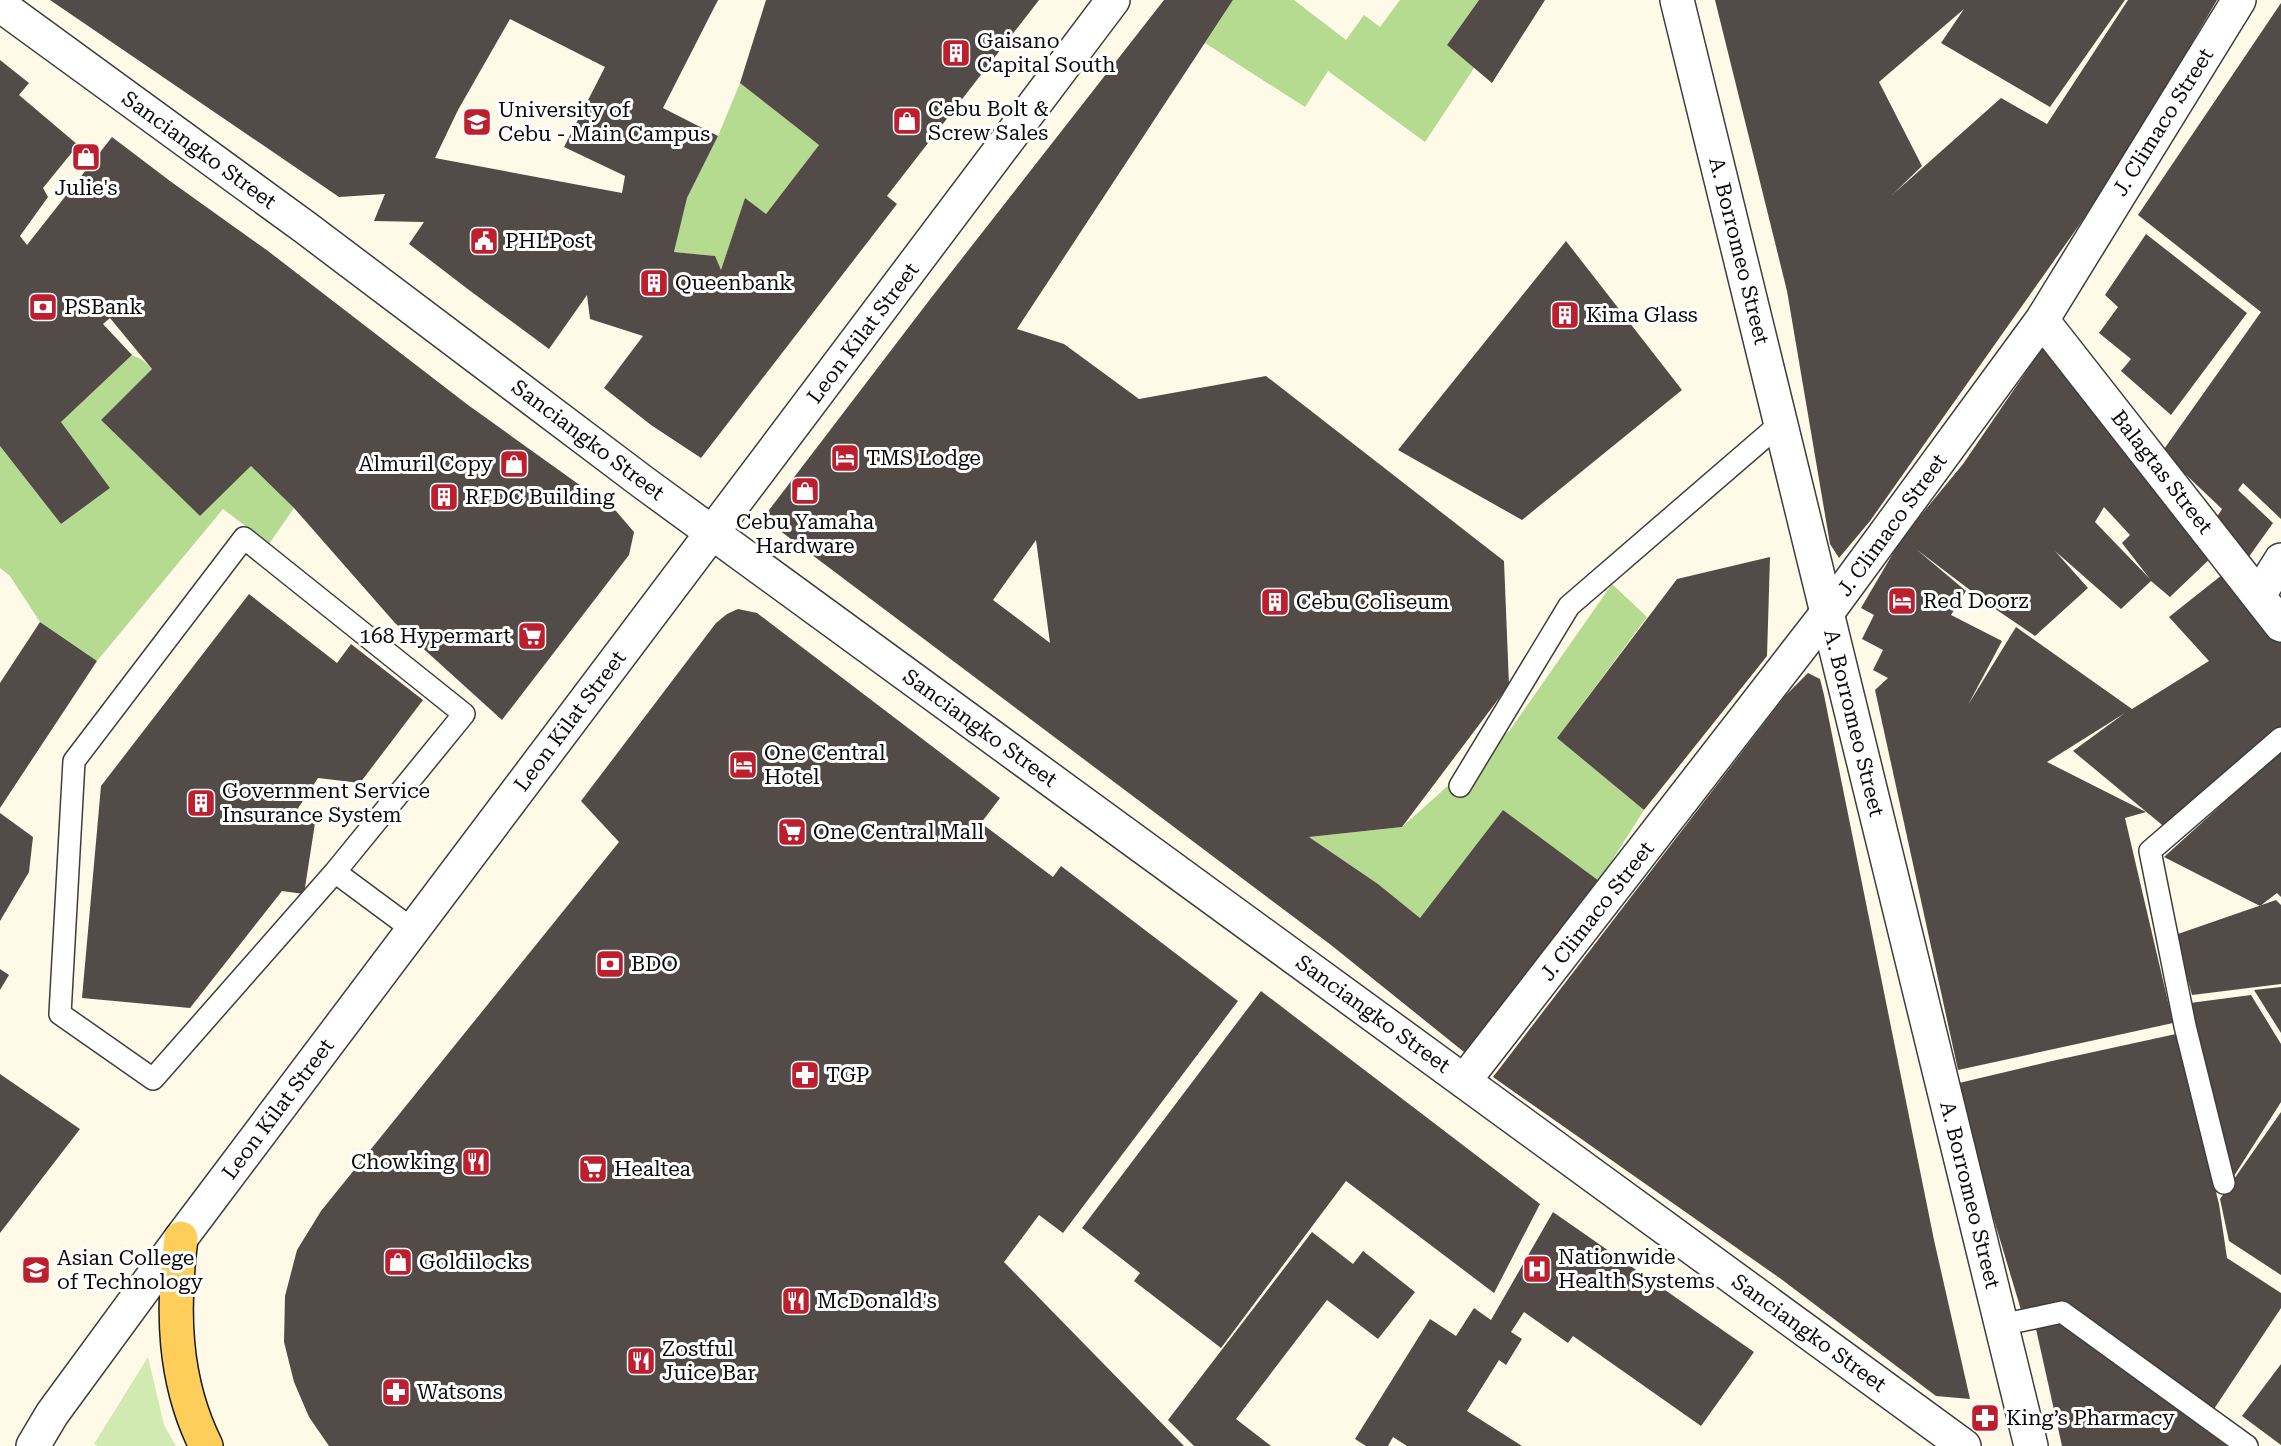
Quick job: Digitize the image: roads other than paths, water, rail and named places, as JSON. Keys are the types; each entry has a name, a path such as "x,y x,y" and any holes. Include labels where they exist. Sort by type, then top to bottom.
{"main road":[{"path":"181,1238 175,1303 178,1360 188,1401 206,1446"}],"street":[{"name":"Leon Kilat Street","path":"33,1446 58,1406 181,1238 1113,0"},
{"name":"A. Borromeo Street","path":"1677,0 2031,1446"},
{"name":"J. Climaco Street","path":"1464,1081 1827,613 2042,320 2239,0"},
{"name":"Sanciangko Street","path":"0,5 306,228 713,533 1964,1446"},
{"name":"Balagtas Street","path":"2042,320 2281,625"},
{"path":"2259,595 2281,560"}],"lane":[{"path":"1460,786 1569,606 1781,423"},
{"path":"244,538 464,714 335,872 153,1079 60,1014 74,762 244,538"},
{"path":"2224,1183 2185,1026 2150,851 2281,738"},
{"path":"335,872 412,929"},
{"path":"2001,1325 2062,1312 2247,1446"}],"place":[{"name":"Gaisano Capital South","path":"956,53"},
{"name":"Cebu Bolt & Screw Sales","path":"907,121"},
{"name":"University of Cebu - Main Campus","path":"477,122"},
{"name":"Julie's","path":"86,157"},
{"name":"PHLPost","path":"484,241"},
{"name":"Queenbank","path":"654,283"},
{"name":"PSBank","path":"43,307"},
{"name":"Kima Glass","path":"1565,315"},
{"name":"TMS Lodge","path":"845,458"},
{"name":"Almuril Copy","path":"514,464"},
{"name":"Cebu Yamaha Hardware","path":"805,491"},
{"name":"RFDC Building","path":"444,497"},
{"name":"Red Doorz","path":"1902,601"},
{"name":"Cebu Coliseum","path":"1275,602"},
{"name":"168 Hypermart","path":"532,636"},
{"name":"One Central Hotel","path":"743,765"},
{"name":"Government Service Insurance System","path":"201,803"},
{"name":"One Central Mall","path":"792,832"},
{"name":"BDO","path":"610,964"},
{"name":"TGP","path":"805,1075"},
{"name":"Chowking","path":"476,1162"},
{"name":"Healtea","path":"593,1169"},
{"name":"Goldilocks","path":"398,1262"},
{"name":"Nationwide Health Systems","path":"1537,1269"},
{"name":"Asian College of Technology","path":"36,1270"},
{"name":"McDonald's","path":"796,1301"},
{"name":"Zostful Juice Bar","path":"641,1361"},
{"name":"Watsons","path":"396,1392"},
{"name":"King’s Pharmacy","path":"1985,1418"}]}
